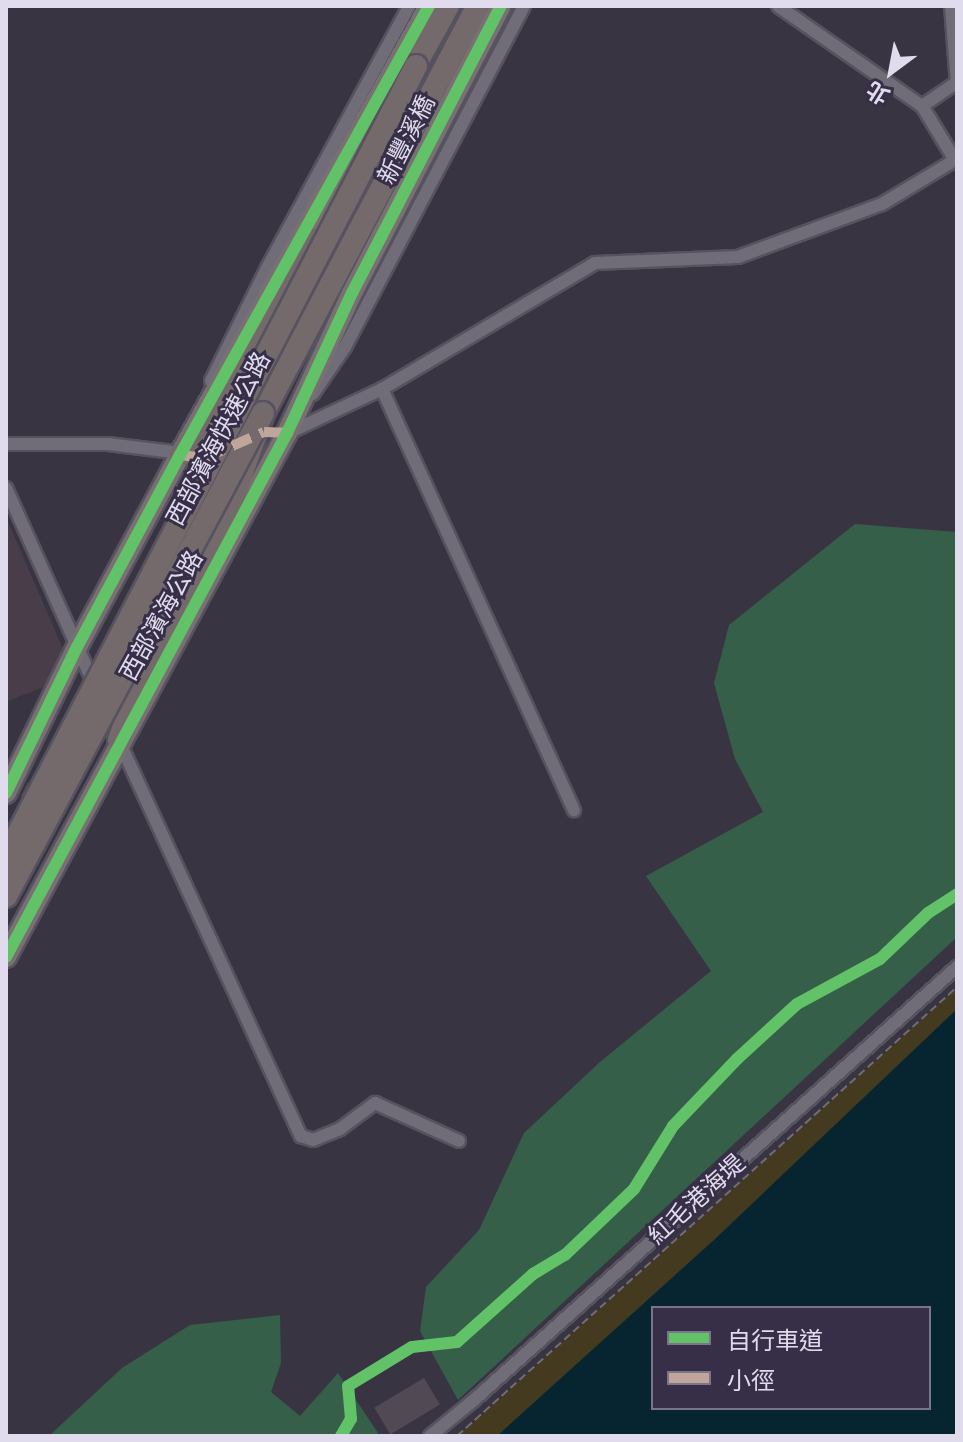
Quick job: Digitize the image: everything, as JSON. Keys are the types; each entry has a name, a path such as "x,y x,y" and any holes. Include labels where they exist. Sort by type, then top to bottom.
{"highway":[{"name":"西部濱海快速公路","path":"6,857 448,6"},
{"name":"西部濱海快速公路","path":"6,896 478,6"},
{"path":"180,455 229,395 342,189 416,66"},
{"path":"119,740 145,665 231,504 263,413"}],"main road":[{"name":"新豐溪橋","path":"180,455 290,262 429,6"},
{"name":"新豐溪橋","path":"352,293 501,6"},
{"name":"西部濱海公路","path":"6,957 119,740 287,433 352,293"},
{"path":"6,793 77,647 180,455"}],"street":[{"path":"6,444 108,444 180,455 219,364 260,281 409,6"},
{"path":"287,433 345,347 524,6"},
{"path":"287,433 382,389 595,263 738,257 882,204 955,160 922,106 778,6"},
{"path":"922,106 956,84 951,6"},
{"path":"382,389 574,810"},
{"path":"6,488 301,1136 320,1138 340,1129 375,1103 459,1141"},
{"path":"430,1436 498,1379 957,967"}],"shaded area":[{"path":"6,517 63,649 46,686 6,702"}],"green space":[{"path":"855,524 957,532 957,937 458,1400 420,1331 426,1287 479,1230 524,1133 600,1062 711,971 646,876 763,812 735,759 714,683 729,625"},
{"path":"280,1315 281,1363 271,1392 300,1416 338,1373 380,1436 49,1436 122,1368 190,1325"}],"sand":[{"path":"957,988 957,1032 655,1306 651,1306 651,1310 512,1436 458,1436"}],"water":[{"path":"957,1009 957,1436 497,1436 715,1239"}],"building":[{"path":"28,782 32,784 24,798 21,796"},
{"path":"424,1378 440,1405 390,1434 374,1408"}],"marked path":[{"path":"180,455 205,458 264,432 287,433"}],"cycle path":[{"path":"6,793 77,647 180,455 429,6"},
{"path":"6,957 287,433 352,293 501,6"},
{"path":"341,1436 351,1419 348,1386 412,1347 457,1342 533,1274 565,1255 634,1189 673,1126 737,1059 797,1004 880,959 928,913 957,894"}]}
